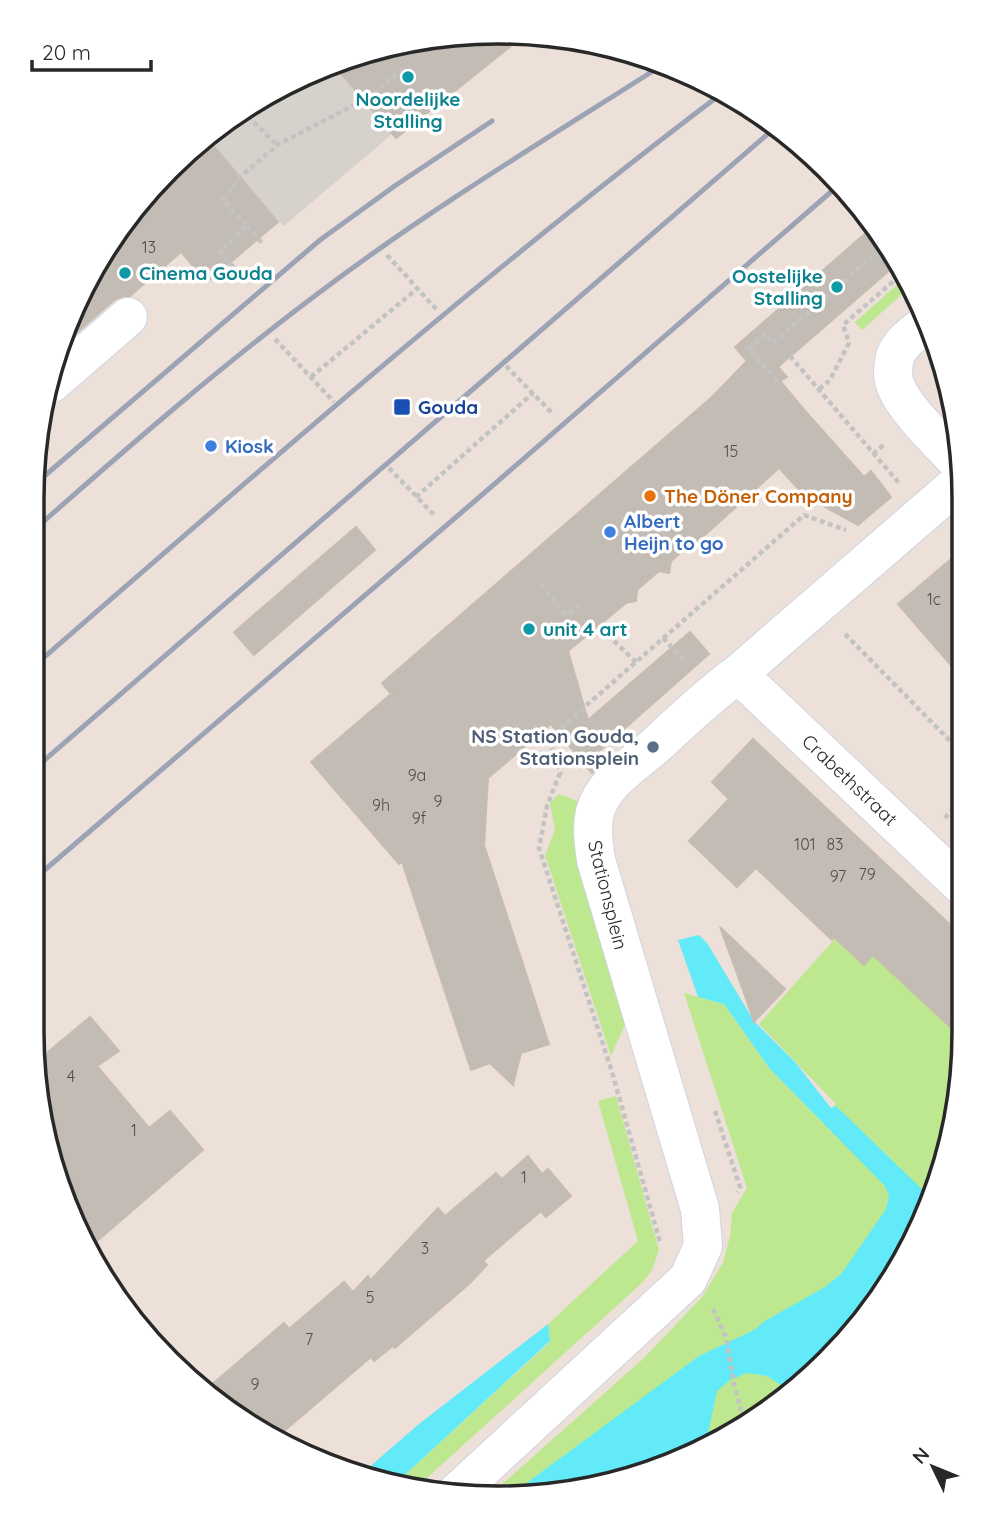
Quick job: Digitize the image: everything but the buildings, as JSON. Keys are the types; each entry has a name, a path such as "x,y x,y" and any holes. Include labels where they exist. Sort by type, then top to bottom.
{"street":[{"path":"60,376 128,317"},
{"path":"920,329 904,342 895,355 893,382 917,417 949,452"},
{"name":"Stationsplein","path":"465,1485 688,1279 703,1246 700,1209 596,860 592,835 595,812 601,798 626,769 952,489"},
{"name":"Crabethstraat","path":"738,674 952,877"}],"path":[{"path":"262,243 223,200 239,178 276,145 364,100 406,66"},
{"path":"250,118 276,145"},
{"path":"239,274 220,251 247,226"},
{"path":"778,381 749,349 765,334 773,344 879,251"},
{"path":"387,255 439,311"},
{"path":"819,389 830,380 849,342 843,325 896,279"},
{"path":"312,377 418,288"},
{"path":"275,339 334,401"},
{"path":"790,356 924,511"},
{"path":"506,366 553,414"},
{"path":"416,497 533,393"},
{"path":"389,468 436,517"},
{"path":"541,585 566,615 583,603"},
{"path":"817,606 952,743"},
{"path":"614,641 636,663"},
{"path":"546,732 560,773 601,798"},
{"path":"560,773 547,806 539,848 612,1072 661,1245"},
{"path":"726,1337 742,1415"}],"green space":[{"path":"898,284 903,293 862,330 855,322"},
{"path":"559,794 580,802 627,1020 611,1056 545,855 555,830 550,803"},
{"path":"840,933 862,945 952,1029 948,1091 937,1150 918,1206 891,1259 840,1332 798,1374 725,1425 672,1452 616,1471 557,1482 500,1486 643,1359 702,1297 723,1263 730,1236 732,1213 747,1188 684,993 724,1004 770,1069 820,1120 836,1104 759,1024"},
{"path":"616,1096 659,1250 652,1270 643,1282 425,1480 403,1477 550,1342 548,1324 638,1241 598,1101"}],"shaded area":[{"path":"340,72 392,134 284,226 239,178 173,239 147,209 156,198 198,156 246,120 324,78"}],"water":[{"path":"699,935 707,943 754,1021 795,1062 831,1108 836,1106 923,1191 891,1259 858,1309 840,1332 783,1386 767,1376 747,1373 730,1380 717,1391 708,1434 699,1439 672,1452 616,1471 587,1478 524,1485 699,1356 754,1330 825,1287 842,1273 886,1209 889,1196 885,1186 770,1069 724,1004 698,997 678,940"},
{"path":"548,1324 550,1341 403,1477 369,1467 419,1424"}],"railway":[{"path":"44,521 211,378 320,292 447,203 653,71"},
{"path":"44,657 289,445 461,301 714,99"},
{"path":"45,476 320,240 492,121"},
{"path":"44,760 769,133"},
{"path":"44,871 833,191"}],"place":[{"name":"Noordelijke Stalling","path":"408,77"},
{"name":"Cinema Gouda","path":"125,273"},
{"name":"Oostelijke Stalling","path":"837,287"},
{"name":"Gouda","path":"402,407"},
{"name":"Kiosk","path":"211,446"},
{"name":"The Döner Company","path":"650,496"},
{"name":"Albert Heijn to go","path":"610,532"},
{"name":"unit 4 art","path":"529,629"},
{"name":"NS Station Gouda, Stationsplein","path":"653,747"}]}
